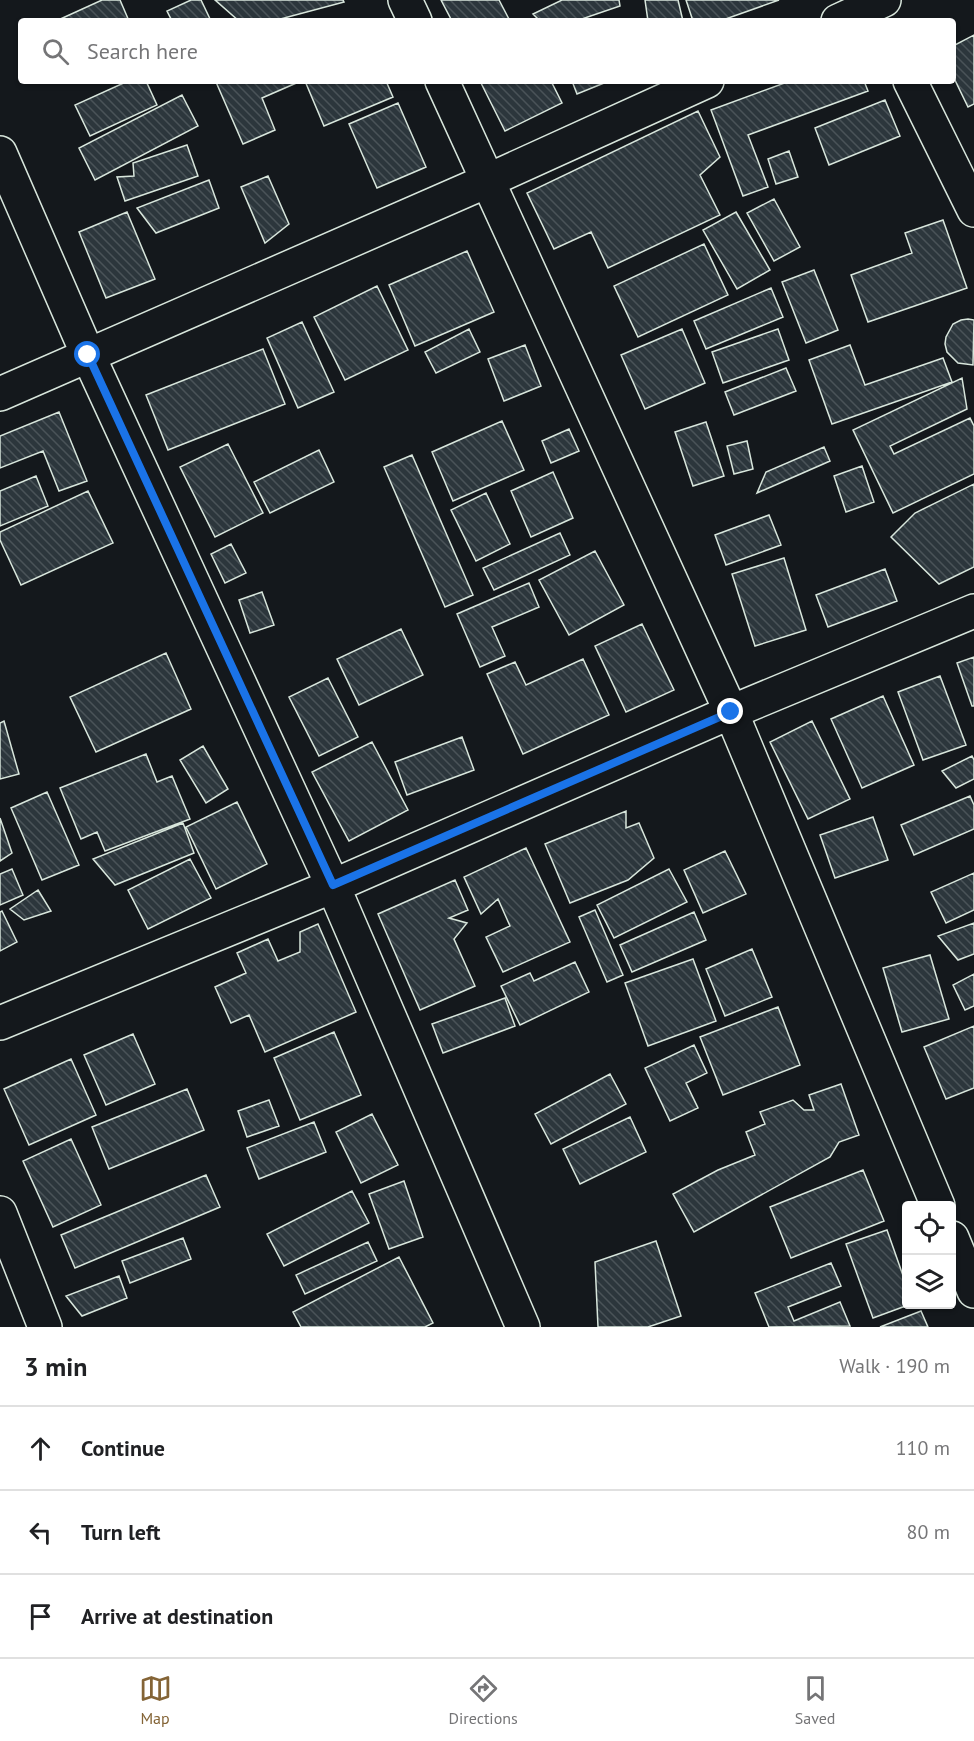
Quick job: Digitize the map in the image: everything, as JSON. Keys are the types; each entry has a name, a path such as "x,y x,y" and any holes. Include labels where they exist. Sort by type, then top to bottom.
{"street":[{"path":"405,0 414,18"},
{"path":"846,18 877,7"},
{"path":"443,84 731,712 936,1201"},
{"path":"0,394 487,181 700,84"},
{"path":"911,84 974,210"},
{"path":"0,153 88,355 333,885 522,1327"},
{"path":"0,1023 333,885 731,712 974,611"},
{"path":"0,1213 45,1327"},
{"path":"956,1250 974,1291"}],"building":[{"path":"102,0 120,0 128,18 63,18"},
{"path":"191,0 201,0 210,18 170,18 167,11"},
{"path":"215,0 343,0 344,2 284,18 236,18"},
{"path":"441,0 499,0 508,18 450,18"},
{"path":"562,0 619,0 620,6 585,18 537,18 533,14"},
{"path":"645,0 678,0 682,18 648,18"},
{"path":"686,0 779,0 728,18 692,18"},
{"path":"974,35 974,104 968,107 956,82 956,44"},
{"path":"121,84 147,84 157,105 90,136 75,105"},
{"path":"217,84 294,84 262,98 275,130 243,144"},
{"path":"306,84 387,84 393,97 324,126"},
{"path":"482,84 552,84 562,103 505,131"},
{"path":"573,84 602,84 577,94"},
{"path":"782,84 865,84 868,91 748,135 768,187 743,196 711,110"},
{"path":"182,95 198,126 95,180 79,148"},
{"path":"885,100 900,136 829,165 815,128"},
{"path":"398,103 426,167 377,188 349,124"},
{"path":"698,111 720,157 700,175 720,215 608,268 591,232 554,249 527,193"},
{"path":"187,145 198,176 125,201 117,177 134,176 133,163"},
{"path":"789,151 798,177 776,184 768,159"},
{"path":"268,176 289,224 265,243 241,187"},
{"path":"209,180 219,208 156,233 137,208"},
{"path":"774,199 800,247 774,261 747,213"},
{"path":"127,212 155,279 106,298 79,232"},
{"path":"736,212 770,270 737,289 703,230"},
{"path":"943,220 967,288 868,322 851,275 912,253 905,233"},
{"path":"704,244 728,295 638,337 614,286"},
{"path":"467,251 494,312 415,346 389,285"},
{"path":"814,270 838,330 806,343 782,282"},
{"path":"377,286 408,350 345,380 314,317"},
{"path":"771,288 783,317 706,349 694,321"},
{"path":"968,319 974,320 973,365 958,363 947,352 945,344 953,324"},
{"path":"302,322 334,392 298,408 267,338"},
{"path":"469,329 480,352 436,373 425,352"},
{"path":"682,329 705,383 645,409 621,355"},
{"path":"778,329 789,360 723,383 712,352"},
{"path":"525,345 541,386 504,401 488,359"},
{"path":"850,345 865,385 943,358 952,382 832,424 809,360"},
{"path":"263,349 285,404 168,450 146,395"},
{"path":"786,368 796,391 734,415 725,392"},
{"path":"962,378 967,409 890,446 894,454 970,418 974,426 974,474 893,513 853,430"},
{"path":"59,412 87,481 59,491 43,451 0,468 0,436"},
{"path":"502,421 524,470 453,501 432,452"},
{"path":"706,422 724,476 693,486 675,432"},
{"path":"569,429 579,451 551,463 542,441"},
{"path":"747,441 753,469 734,474 727,446"},
{"path":"228,444 263,513 215,537 180,467"},
{"path":"824,447 830,461 757,493 766,472"},
{"path":"319,450 334,482 270,513 254,482"},
{"path":"412,455 473,595 445,607 384,467"},
{"path":"862,466 874,502 846,512 834,476"},
{"path":"553,472 573,518 531,537 511,491"},
{"path":"36,476 48,506 0,526 0,491"},
{"path":"974,484 974,567 939,584 891,537 915,513"},
{"path":"88,491 113,543 21,585 0,540 0,532"},
{"path":"486,493 510,544 476,561 451,510"},
{"path":"769,515 781,545 726,565 715,535"},
{"path":"560,533 570,555 494,590 483,568"},
{"path":"231,544 246,573 225,583 211,554"},
{"path":"595,551 624,605 569,635 539,580"},
{"path":"784,558 806,630 755,646 732,574"},
{"path":"885,569 897,601 828,627 816,595"},
{"path":"529,583 539,607 492,627 505,656 480,667 457,614"},
{"path":"262,592 274,625 250,633 239,600"},
{"path":"642,624 674,690 626,712 595,646"},
{"path":"401,629 423,675 359,705 337,659"},
{"path":"166,653 191,709 96,752 70,697"},
{"path":"974,657 974,706 972,706 957,663"},
{"path":"583,659 609,715 523,754 487,674 515,662 526,685"},
{"path":"940,676 966,745 923,760 898,692"},
{"path":"328,678 358,737 319,756 289,697"},
{"path":"883,696 914,765 862,788 831,719"},
{"path":"4,721 19,774 0,779 0,723"},
{"path":"812,721 850,799 808,819 770,742"},
{"path":"462,737 474,770 407,795 395,762"},
{"path":"372,742 408,810 349,841 312,772"},
{"path":"203,746 228,789 206,803 180,760"},
{"path":"146,754 157,782 172,776 190,819 105,851 97,832 81,839 60,788"},
{"path":"972,756 974,779 956,788 942,771"},
{"path":"47,792 79,865 42,880 11,808"},
{"path":"970,796 974,805 974,829 914,855 901,825"},
{"path":"237,802 267,864 216,889 186,827"},
{"path":"626,811 626,828 639,823 654,858 628,880 570,903 545,844"},
{"path":"873,817 888,860 835,878 820,835"},
{"path":"0,818 12,853 0,861"},
{"path":"183,823 194,853 115,885 93,859"},
{"path":"526,848 570,942 503,972 486,937 510,926 498,899 481,914 464,877"},
{"path":"725,851 746,894 703,913 684,870"},
{"path":"190,859 211,898 148,929 128,890"},
{"path":"12,869 23,895 0,905 0,874"},
{"path":"669,869 687,902 614,938 597,905"},
{"path":"974,873 974,910 946,923 931,892"},
{"path":"455,880 468,910 449,918 467,923 454,939 475,986 420,1010 378,914"},
{"path":"38,890 51,911 24,920 10,909"},
{"path":"595,910 623,975 607,982 579,917"},
{"path":"2,911 17,942 0,951 0,912"},
{"path":"694,912 706,940 632,972 620,945"},
{"path":"974,923 974,954 958,960 938,936"},
{"path":"318,924 356,1012 265,1052 249,1015 231,1023 215,987 246,973 237,953 268,939 278,961 300,952 300,932"},
{"path":"752,949 772,997 725,1016 706,969"},
{"path":"930,955 949,1019 902,1032 883,968"},
{"path":"693,959 716,1021 648,1046 625,983"},
{"path":"575,962 589,992 520,1025 501,986 530,973 534,981"},
{"path":"974,974 974,1006 965,1010 953,985"},
{"path":"505,998 515,1026 443,1053 432,1024"},
{"path":"778,1007 800,1065 723,1095 700,1037"},
{"path":"974,1026 974,1088 946,1099 924,1047"},
{"path":"334,1032 361,1095 300,1120 274,1058"},
{"path":"133,1034 155,1084 106,1105 84,1055"},
{"path":"694,1045 707,1073 686,1083 698,1108 670,1121 645,1068"},
{"path":"71,1059 96,1115 29,1145 4,1089"},
{"path":"610,1074 626,1104 551,1144 535,1114"},
{"path":"841,1084 859,1135 839,1142 830,1157 694,1232 673,1194 718,1170 755,1155 746,1132 765,1124 760,1112 793,1100 804,1110 814,1110 809,1095"},
{"path":"187,1089 204,1130 109,1169 92,1127"},
{"path":"269,1100 279,1126 247,1137 238,1111"},
{"path":"372,1114 398,1165 361,1183 336,1132"},
{"path":"630,1117 646,1152 580,1184 563,1149"},
{"path":"314,1122 326,1152 259,1179 247,1148"},
{"path":"71,1139 101,1205 53,1227 23,1161"},
{"path":"863,1170 884,1221 791,1258 770,1207"},
{"path":"206,1175 220,1207 75,1268 61,1235"},
{"path":"404,1181 423,1237 389,1249 369,1194"},
{"path":"352,1191 369,1223 284,1266 267,1234"},
{"path":"887,1230 902,1273 902,1307 873,1318 846,1244"},
{"path":"183,1238 191,1259 130,1283 122,1261"},
{"path":"656,1241 681,1316 648,1327 598,1327 595,1262"},
{"path":"368,1242 377,1261 305,1294 296,1275"},
{"path":"399,1257 433,1323 425,1327 301,1327 293,1312"},
{"path":"831,1263 841,1286 788,1307 794,1321 840,1302 850,1326 769,1327 755,1293"},
{"path":"119,1276 127,1298 82,1316 66,1296"},
{"path":"921,1311 928,1327 880,1327"}],"route":[{"path":"88,355 333,885 731,712"}]}
